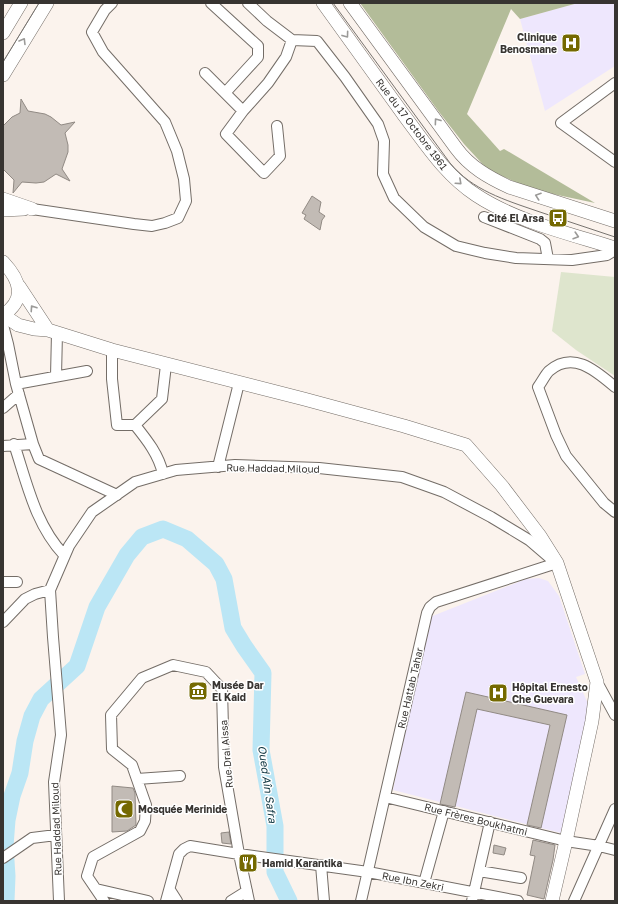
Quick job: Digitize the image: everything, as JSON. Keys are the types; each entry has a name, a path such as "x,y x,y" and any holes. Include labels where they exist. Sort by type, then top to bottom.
{"main road":[{"path":"3,33 21,3"},
{"path":"3,75 47,3"},
{"name":"Rue du 17 Octobre 1961","path":"323,3 432,152 453,177 463,186 489,203 507,212 615,249"},
{"name":"Rue du 17 Octobre 1961","path":"350,3 456,148 471,165 493,180 509,187 615,221"},
{"path":"3,199 32,209"},
{"path":"3,210 32,209"},
{"path":"593,214 604,214 615,210"},
{"path":"3,262 11,271 19,286 52,331"},
{"path":"19,286 19,292 15,303 9,311 3,315 18,325 52,331 166,365 304,399 404,426 466,445 502,486 540,536 556,563 597,682 592,721 552,901"}],"street":[{"path":"32,209 152,226 178,218 186,201 184,179 177,151 165,122 103,52 92,32 112,3"},
{"path":"211,3 258,46 258,57 225,93"},
{"path":"248,3 267,21 292,40 317,41 345,77 378,124 384,141 383,174 394,198 424,227 456,246 516,258 572,260 607,255 615,249"},
{"path":"277,126 280,156 264,173 226,134 268,83 286,57 292,40"},
{"path":"205,73 243,112"},
{"path":"615,83 561,123 615,162"},
{"path":"484,217 540,239 545,243 548,259"},
{"path":"3,325 16,384 39,459 117,495"},
{"path":"52,331 56,376"},
{"path":"112,350 112,379 117,425 135,425 162,399 166,365"},
{"path":"615,387 594,369 576,362 566,361 548,371 538,387 556,435 566,456 604,504 615,512"},
{"path":"16,384 87,371"},
{"path":"218,467 239,383"},
{"path":"3,408 19,394"},
{"path":"135,425 149,443 160,462 163,474"},
{"path":"3,446 14,444 34,444"},
{"path":"14,444 36,513 47,533 64,555"},
{"name":"Rue Haddad Miloud","path":"57,898 54,782 61,735 50,590 64,555 92,512 135,482 176,470 235,465 318,468 402,477 444,492 491,517 529,540 556,563"},
{"name":"Rue Hattab Tahar","path":"361,901 426,613 436,602 556,563"},
{"path":"3,582 17,582"},
{"path":"3,622 24,599 50,590"},
{"name":"Rue Drai Aissa","path":"104,901 88,876 93,857 140,831 145,821 146,805 132,764 112,749 111,715 142,678 173,665 206,672 222,689 224,767 243,854"},
{"path":"597,682 615,715"},
{"path":"137,779 180,776"},
{"name":"Rue Frères Boukhatmi","path":"385,797 566,841 615,850"},
{"path":"574,901 615,809"},
{"path":"424,883 444,811"},
{"path":"473,897 490,822"},
{"path":"3,858 32,838 56,835"},
{"name":"Rue Ibn Zekri","path":"170,890 179,854 184,848 190,846 368,872 424,883 473,897 518,901"},
{"path":"231,901 248,896 243,854"},
{"path":"321,865 324,901"},
{"path":"479,870 521,878"},
{"path":"96,889 148,901"},
{"path":"166,901 170,890"},
{"path":"170,890 177,901"}],"shaded area":[{"name":"Clinique Benosmane","path":"578,3 615,3 615,66 545,111 520,19"},
{"name":"Hôpital Ernesto Che Guevara","path":"539,578 548,581 559,596 585,674 576,677 590,708 561,833 393,790 430,617 526,579"}],"green space":[{"path":"360,3 578,3 520,19 511,9 467,114 500,151 504,149 595,203 534,190 488,170 464,144 439,112"},
{"path":"561,272 615,277 615,376 576,350 552,331"}],"building":[{"path":"21,99 28,111 45,114 61,125 75,122 65,133 68,152 62,169 70,181 56,174 44,182 22,182 13,193 14,180 3,169 3,126 12,117 20,113"},
{"path":"312,196 321,202 319,212 325,216 322,220 320,230 304,219 306,215 302,213"},
{"path":"466,692 567,715 541,828 527,825 550,725 477,709 455,807 440,804"},
{"name":"Mosquée Merinide","path":"112,786 133,788 135,793 136,825 127,831 112,832"},
{"path":"229,832 231,844 222,843 221,833"},
{"path":"533,840 555,845 544,899 527,895 535,856 530,855"},
{"path":"494,845 506,848 504,855 493,853"}],"waterway":[{"name":"Oued Aîn Safra","path":"6,901 7,876 5,846 7,820 12,796 20,773 25,741 32,716 41,699 77,666 97,607 127,555 142,537 163,529 187,539 216,564 224,579 233,628 263,673 261,750 275,826 275,872 289,901"}],"tram line":[{"path":"3,62 39,3"},
{"path":"333,3 450,163 468,180 501,198 615,237"}],"place":[{"name":"Clinique Benosmane","path":"571,43"},
{"name":"Cité El Arsa","path":"558,218"},
{"name":"Musée Dar El Kaid","path":"198,691"},
{"name":"Hôpital Ernesto Che Guevara","path":"498,693"},
{"name":"Mosquée Merinide","path":"124,809"},
{"name":"Hamid Karantika","path":"248,863"}]}
